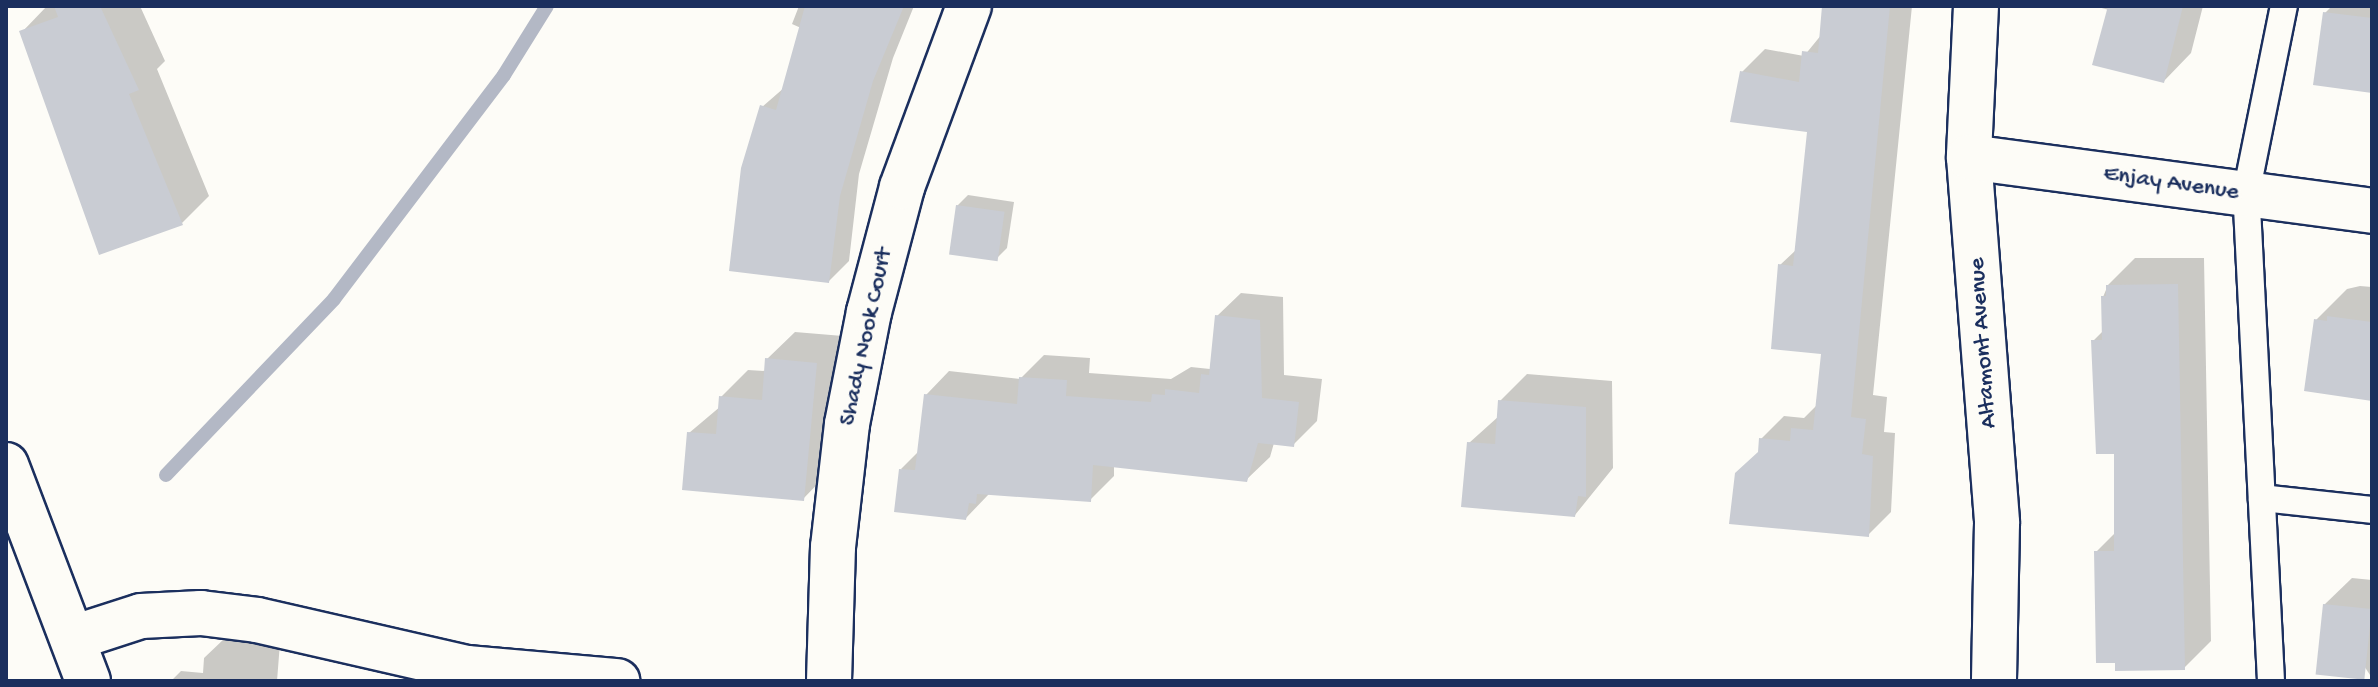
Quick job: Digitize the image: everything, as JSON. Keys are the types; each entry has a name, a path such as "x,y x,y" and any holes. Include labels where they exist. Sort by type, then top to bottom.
{"street":[{"name":"Shady Nook Court","path":"829,681 835,532 847,424 869,312 902,187 969,6"},
{"name":"Altamont Avenue","path":"1976,6 1969,157 1997,523 1994,681"},
{"name":"Enjay Avenue","path":"1969,157 2372,211"},
{"path":"6,465 88,681"},
{"path":"73,638 141,616 201,613 257,620 467,668 617,681"}],"lane":[{"path":"2271,681 2246,194 2284,6"},
{"path":"2262,498 2372,510"}],"building":[{"path":"54,6 100,6 139,90 129,94 183,225 99,255 19,31 58,17"},
{"path":"805,6 904,6 873,81 840,196 829,283 729,271 741,168 760,105 776,110"},
{"path":"1822,6 1890,6 1851,417 1866,419 1862,454 1873,456 1869,537 1729,524 1735,473 1758,452 1759,438 1790,441 1791,428 1813,430 1821,354 1771,349 1778,264 1793,266 1807,132 1730,122 1740,71 1799,82 1802,51 1818,53"},
{"path":"2108,6 2183,6 2164,83 2092,65"},
{"path":"2323,12 2372,18 2372,93 2313,85"},
{"path":"956,205 1005,212 998,261 949,255"},
{"path":"2178,284 2185,670 2115,671 2115,663 2096,663 2094,551 2114,551 2114,454 2096,454 2091,340 2102,340 2101,296 2106,296 2106,285"},
{"path":"1215,315 1260,320 1262,398 1299,402 1294,447 1258,443 1247,482 1093,465 1091,502 977,494 976,504 969,503 966,520 894,512 899,469 915,470 924,394 1017,404 1019,377 1067,380 1066,396 1151,402 1152,394 1165,395 1165,389 1199,393 1201,374 1209,375"},
{"path":"2327,316 2372,322 2372,401 2304,391 2314,319 2327,321"},
{"path":"765,358 817,363 804,501 682,490 687,432 716,434 719,396 762,400"},
{"path":"1498,400 1586,407 1586,497 1578,496 1575,517 1461,507 1467,442 1495,444"},
{"path":"2323,604 2372,609 2364,680 2316,675"}],"waterway":[{"path":"166,475 334,299 504,75 547,6"}]}
